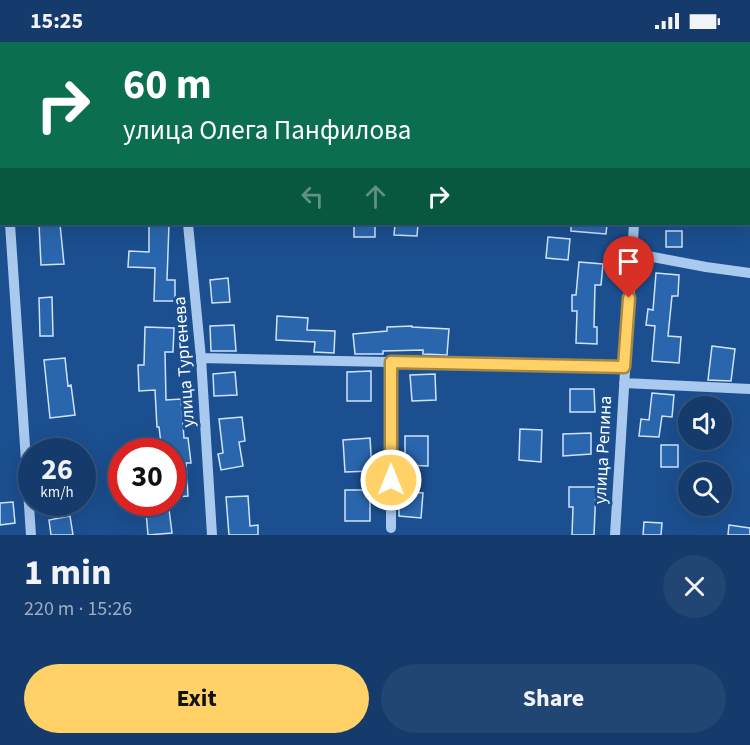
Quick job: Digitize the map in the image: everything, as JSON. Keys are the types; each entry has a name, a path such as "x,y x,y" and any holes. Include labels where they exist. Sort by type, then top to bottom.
{"street":[{"path":"10,225 32,535"},
{"name":"улица Тургенева","path":"188,225 201,358 212,535"},
{"name":"улица Репина","path":"615,535 634,225"},
{"path":"632,253 750,273"},
{"path":"201,358 624,367"},
{"path":"391,362 391,528"},
{"path":"624,383 750,389"}],"building":[{"path":"39,225 60,225 64,264 41,265"},
{"path":"149,225 169,225 167,280 175,280 175,301 154,301 155,268 128,267 129,251 149,252"},
{"path":"354,225 375,225 375,237 354,237"},
{"path":"395,225 418,225 417,236 394,235"},
{"path":"571,225 607,225 606,234 571,231"},
{"path":"666,231 682,231 682,247 666,247"},
{"path":"548,237 570,239 568,260 546,258"},
{"path":"579,262 603,264 601,285 595,285 594,327 597,327 597,344 576,343 577,311 572,311 572,295 576,295"},
{"path":"656,273 679,275 678,296 672,296 668,336 681,337 679,363 652,361 655,326 646,325 648,309 653,310"},
{"path":"228,278 230,302 212,303 210,280"},
{"path":"52,297 53,336 40,336 39,298"},
{"path":"277,316 308,318 307,330 335,331 334,353 314,352 315,342 276,340"},
{"path":"234,325 236,351 211,351 210,326"},
{"path":"412,326 449,329 447,355 423,354 423,350 355,354 353,334 387,331 387,327"},
{"path":"145,327 174,328 173,352 165,352 166,400 181,399 184,438 160,438 159,427 157,427 155,390 139,391 138,365 144,365"},
{"path":"712,346 735,349 731,381 708,380"},
{"path":"65,358 68,386 71,385 75,415 50,418 44,360"},
{"path":"371,371 371,401 347,401 347,372"},
{"path":"235,372 237,395 214,396 213,374"},
{"path":"435,374 436,400 412,401 410,375"},
{"path":"570,389 594,389 595,412 570,412"},
{"path":"652,393 674,395 672,417 662,416 659,437 639,436 641,419 649,420"},
{"path":"242,417 245,441 239,442 243,466 221,470 218,454 223,453 219,419"},
{"path":"520,429 542,430 541,462 519,460"},
{"path":"591,433 591,454 563,456 563,434"},
{"path":"405,436 428,436 428,466 405,465"},
{"path":"186,438 188,438 191,463 186,463"},
{"path":"370,438 372,471 345,472 343,440"},
{"path":"661,445 678,445 678,467 661,467"},
{"path":"186,463 188,496 186,496"},
{"path":"569,487 596,487 594,535 572,535 573,507 569,507"},
{"path":"345,490 370,490 370,521 345,521"},
{"path":"399,491 423,493 421,518 399,516"},
{"path":"248,496 250,526 258,525 258,535 229,535 226,497"},
{"path":"13,502 15,523 0,525 0,503"},
{"path":"70,516 73,535 51,535 49,520"},
{"path":"146,516 170,516 172,533 148,535"},
{"path":"644,522 662,523 661,535 643,535"},
{"path":"729,525 750,528 750,535 728,535"}],"route":[{"path":"391,480 391,362 624,367 629,298"}]}
